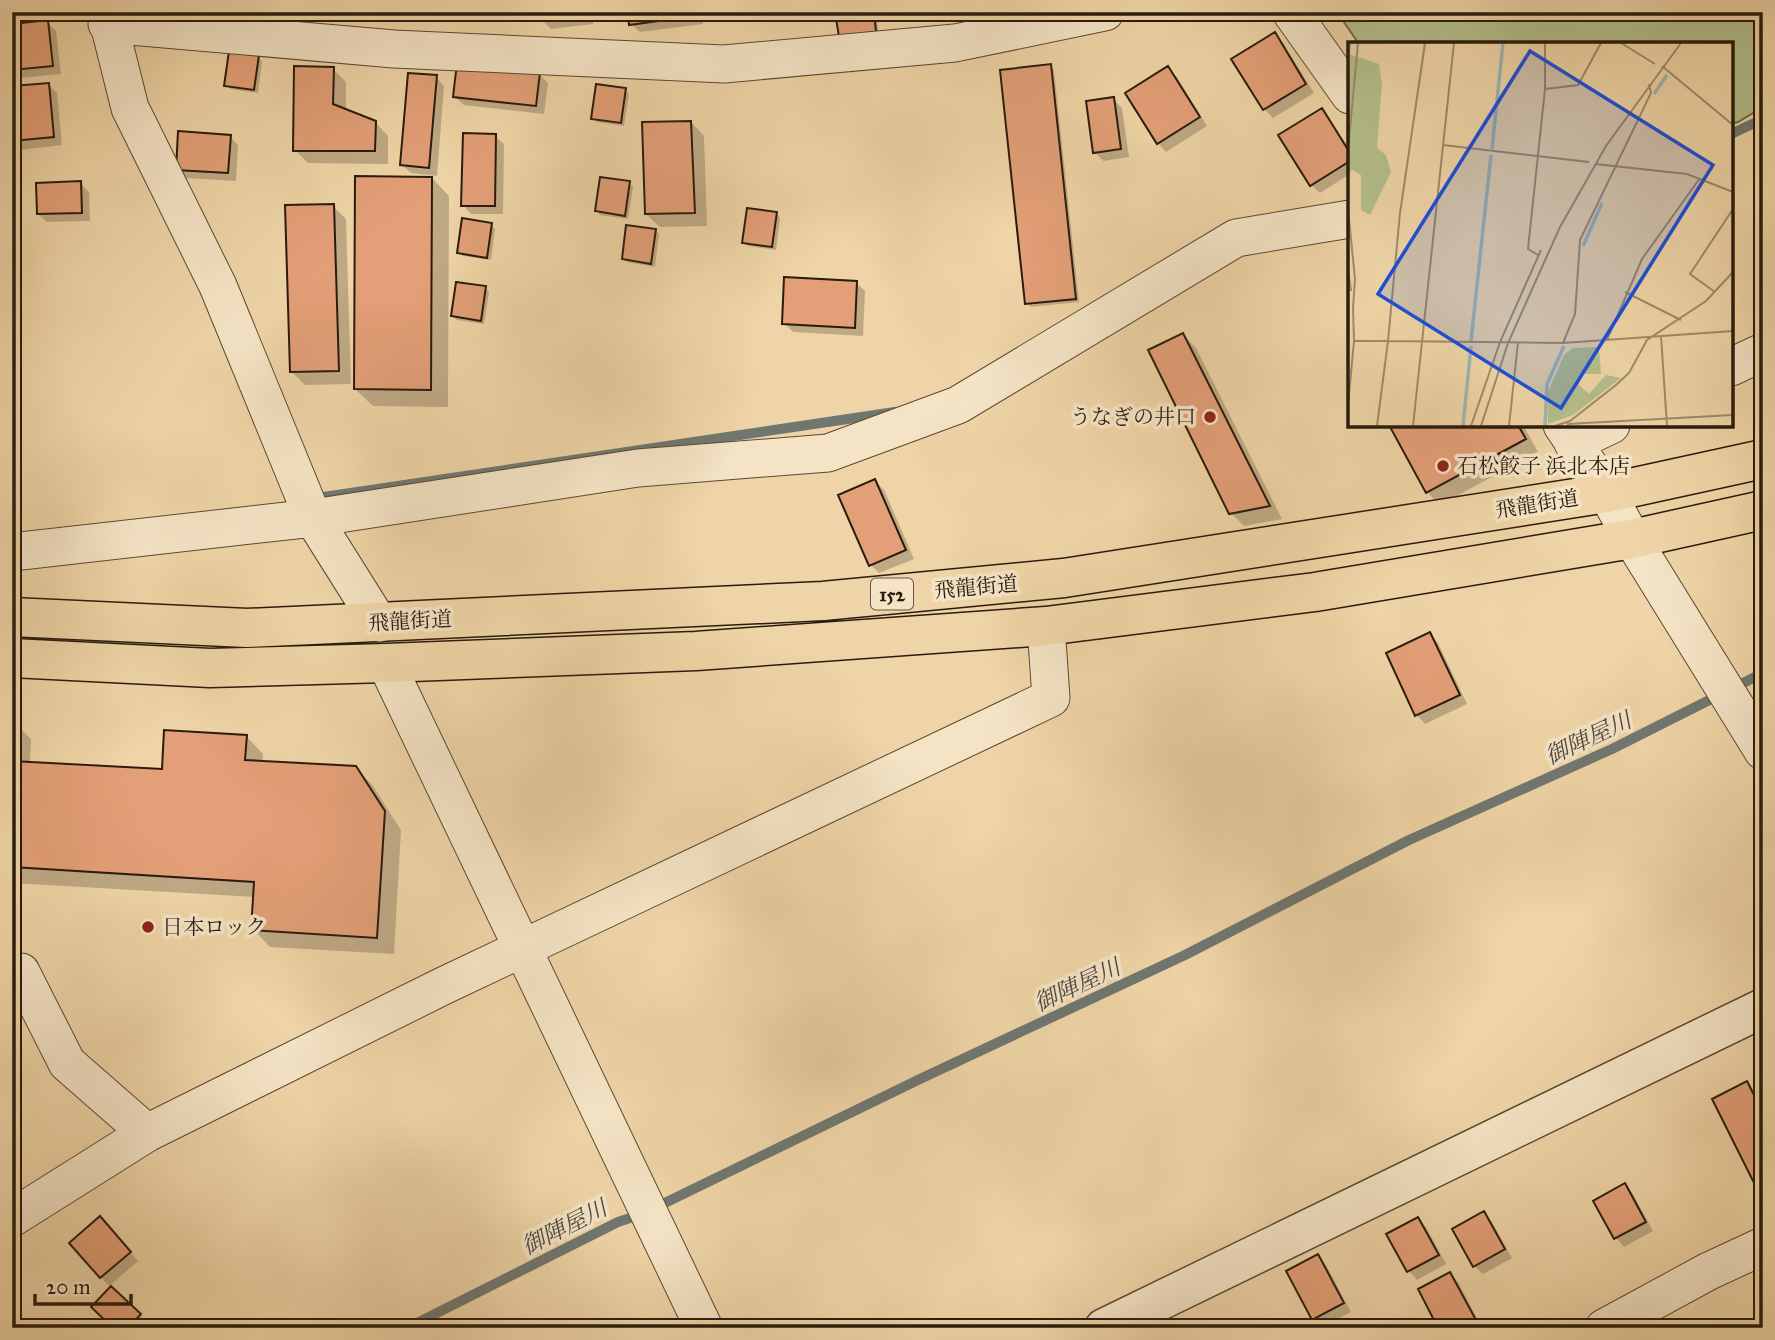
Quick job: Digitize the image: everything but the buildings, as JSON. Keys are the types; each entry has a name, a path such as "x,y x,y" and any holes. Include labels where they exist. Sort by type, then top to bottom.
{"highway":[{"name":"飛龍街道","path":"12,617 247,628 823,601 1064,578 1607,493 1763,459"},
{"name":"飛龍街道","path":"12,658 210,668 386,663 696,652 1046,626 1315,592 1632,539 1763,510"}],"street":[{"path":"379,623 313,518 219,286 130,108 107,18 394,49 724,64 953,28 1105,12"},
{"path":"1291,12 1348,92"},
{"path":"12,552 313,518 638,468 828,453 958,405 1236,238 1348,219"},
{"path":"1733,367 1763,352"},
{"path":"1601,427 1568,434 1607,493 1632,539 1763,751"},
{"path":"12,1218 147,1133 443,986 1051,698 1046,626"},
{"path":"386,663 704,1328"},
{"path":"12,973 21,972 68,1063 147,1133"},
{"path":"1104,1328 1763,1009"},
{"path":"1604,1328 1709,1271 1763,1246"}],"green space":[{"path":"1337,12 1763,12 1763,107 1733,123 1733,42 1358,42"}],"waterway":[{"path":"1733,133 1763,119"},
{"path":"317,498 895,412"},
{"name":"御陣屋川","path":"407,1328 618,1222 642,1214 920,1079 1185,955 1409,840 1612,749 1763,673"}],"place":[{"name":"うなぎの井口","path":"1210,417"},
{"name":"石松餃子 浜北本店","path":"1443,466"},
{"name":"日本ロック","path":"148,927"}]}
